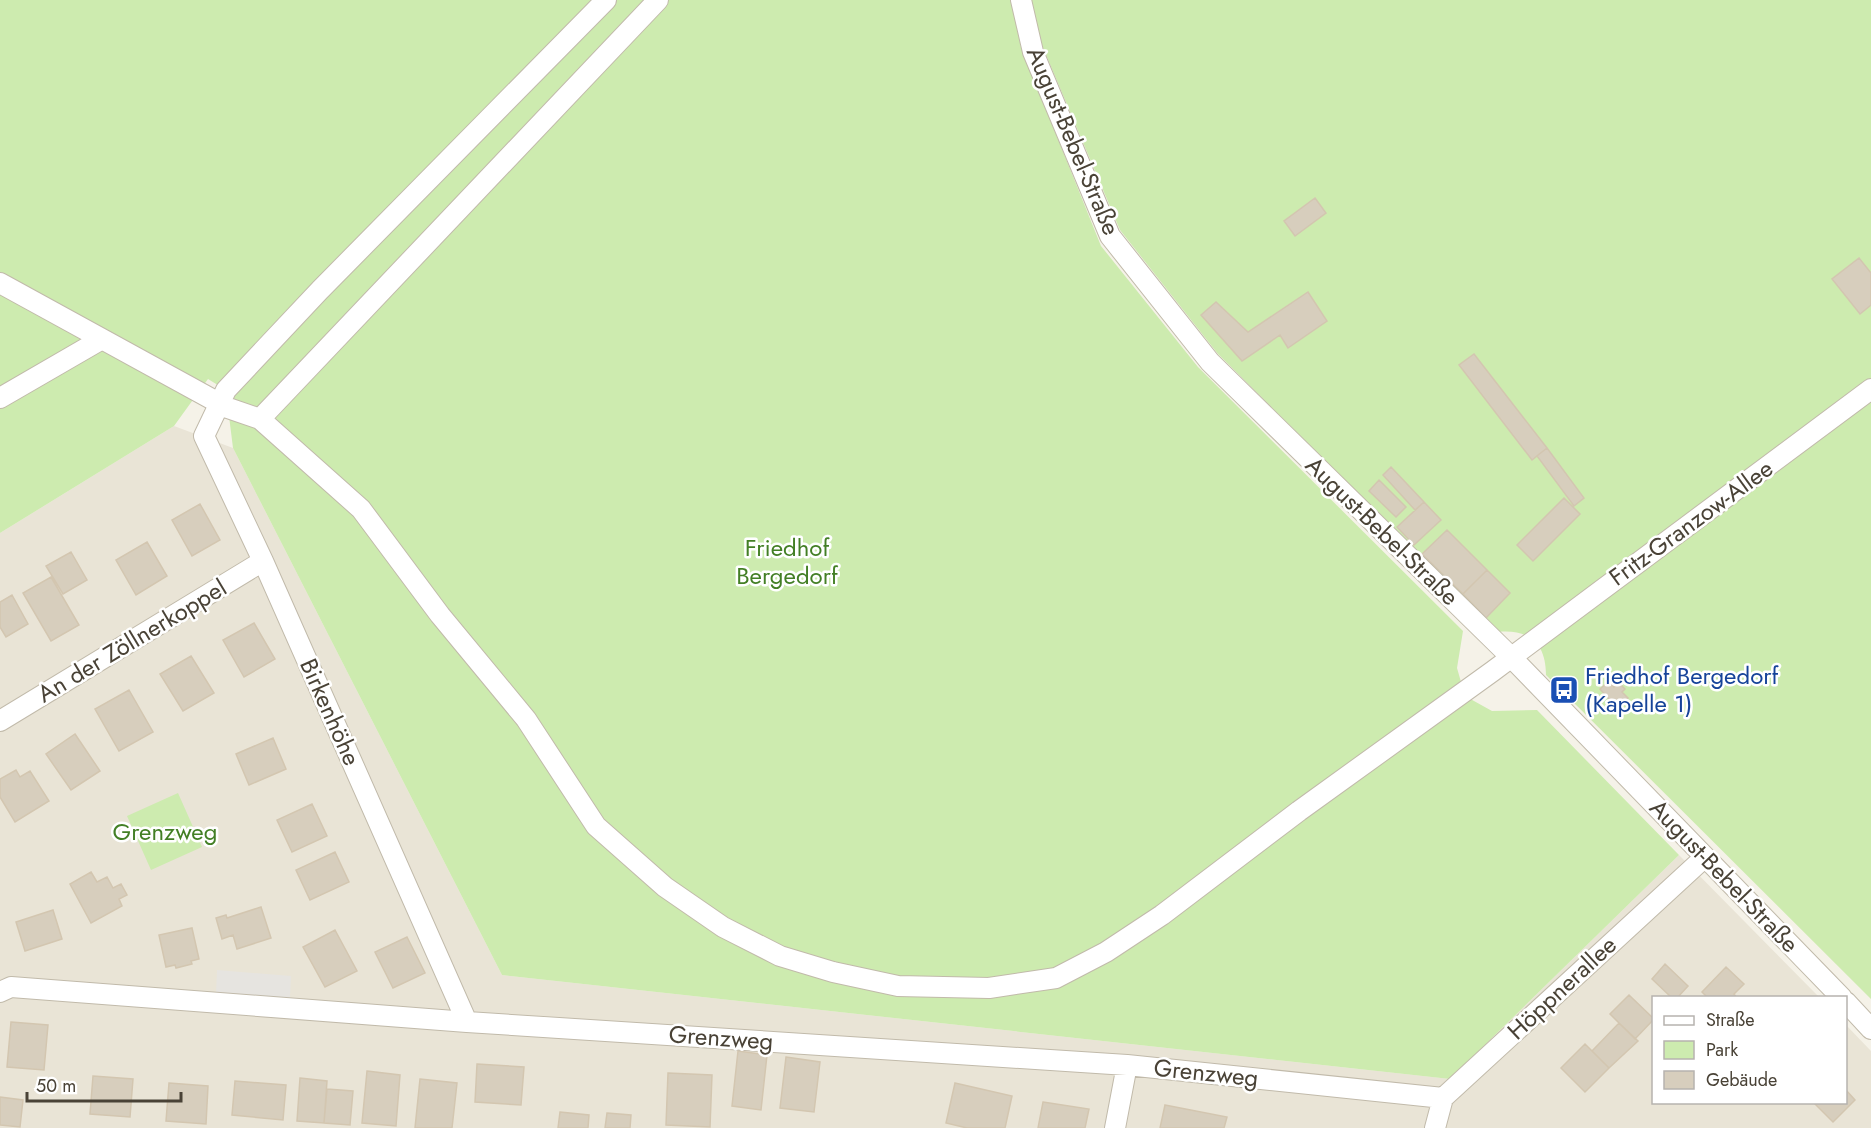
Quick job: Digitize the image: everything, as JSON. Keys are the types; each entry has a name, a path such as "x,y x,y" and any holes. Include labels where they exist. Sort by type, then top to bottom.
{"street":[{"name":"Birkenhöhe","path":"466,1022 263,561 204,436 226,390 320,290 606,0"},
{"path":"0,283 218,403 260,419 658,0"},
{"name":"August-Bebel-Straße","path":"1022,0 1033,51 1110,236 1210,362 1512,657 1840,996"},
{"path":"0,398 102,339"},
{"name":"Fritz-Granzow-Allee","path":"260,419 361,509 440,615 526,719 596,826 665,887 723,927 780,956 833,972 898,986 988,988 1056,978 1106,952 1162,915 1299,811 1512,657 1871,389"},
{"name":"An der Zöllnerkoppel","path":"0,721 263,561"},
{"name":"Höppnerallee","path":"1443,1098 1705,857"},
{"name":"Grenzweg","path":"0,992 11,987 466,1022 1127,1065 1443,1098"},
{"path":"1847,1004 1871,1029"},
{"path":"1115,1128 1127,1065"},
{"path":"1435,1128 1443,1098"}],"shaded area":[{"path":"174,426 233,448 502,975 1450,1079 1679,855 1818,996 1652,996 1652,1104 1847,1104 1847,1026 1871,1051 1871,1128 0,1128 0,533"},
{"path":"217,970 291,976 290,999 216,993"}],"green space":[{"name":"Friedhof Bergedorf","path":"0,0 1011,0 1021,47 1101,246 1198,367 1463,631 1457,668 1465,696 1492,711 1537,710 1679,855 1450,1079 502,975 233,448 228,408 234,395 208,379 174,426 0,533"},
{"path":"1031,0 1871,0 1871,999 1546,675 1543,654 1534,640 1519,633 1498,632 1218,354 1120,230 1041,43"},
{"name":"Grenzweg","path":"178,793 202,847 151,870 127,816"}],"building":[{"path":"1315,198 1326,213 1295,236 1284,221"},
{"path":"1859,258 1871,273 1871,305 1860,314 1832,279"},
{"path":"1308,292 1327,321 1288,348 1280,335 1242,361 1201,315 1216,302 1248,332"},
{"path":"1474,354 1547,448 1532,460 1459,365"},
{"path":"1547,448 1584,498 1574,506 1537,456"},
{"path":"1391,467 1424,502 1415,510 1383,475"},
{"path":"1379,480 1406,507 1396,517 1369,491"},
{"path":"1564,498 1580,514 1533,561 1517,545"},
{"path":"1424,502 1441,520 1414,545 1397,527"},
{"path":"200,504 220,540 192,556 172,520"},
{"path":"1447,530 1487,570 1463,594 1422,554"},
{"path":"147,542 167,576 136,595 116,560"},
{"path":"71,552 87,580 63,594 46,566"},
{"path":"1487,570 1510,593 1486,618 1463,594"},
{"path":"51,577 79,625 51,641 23,593"},
{"path":"12,595 28,624 6,637 0,627 0,602"},
{"path":"254,623 275,659 244,677 223,640"},
{"path":"191,656 214,693 183,711 160,674"},
{"path":"1609,681 1614,687 1619,683 1625,689 1622,692 1628,698 1617,708 1600,689"},
{"path":"129,690 153,732 119,751 95,709"},
{"path":"75,734 100,771 71,790 46,754"},
{"path":"273,738 286,769 249,785 236,754"},
{"path":"16,770 20,777 30,771 49,801 15,822 0,797 0,779"},
{"path":"312,804 327,836 292,852 277,820"},
{"path":"335,852 349,882 310,900 296,870"},
{"path":"91,872 97,882 107,877 113,888 121,884 127,895 119,899 122,906 91,923 70,884"},
{"path":"261,907 271,938 237,949 233,935 222,939 216,918 226,915 227,918"},
{"path":"53,910 62,939 25,951 16,922"},
{"path":"192,928 199,959 191,961 192,964 176,968 175,965 166,967 159,935"},
{"path":"335,930 357,971 325,987 303,947"},
{"path":"407,937 425,973 393,988 375,952"},
{"path":"1665,964 1688,986 1679,996 1670,996 1652,979"},
{"path":"1726,967 1744,984 1734,994 1736,996 1706,996 1702,992"},
{"path":"1629,995 1652,1017 1652,1021 1635,1039 1610,1014"},
{"path":"11,1022 48,1025 44,1070 7,1067"},
{"path":"1619,1023 1638,1041 1609,1068 1592,1051"},
{"path":"1585,1044 1609,1068 1585,1092 1561,1068"},
{"path":"738,1051 767,1055 761,1110 732,1106"},
{"path":"786,1057 820,1062 814,1112 780,1108"},
{"path":"477,1064 524,1067 521,1105 475,1102"},
{"path":"367,1071 400,1075 396,1126 362,1123"},
{"path":"668,1073 712,1075 710,1127 666,1125"},
{"path":"93,1076 133,1079 130,1117 90,1114"},
{"path":"300,1078 327,1081 324,1123 297,1121"},
{"path":"420,1079 457,1083 452,1128 415,1128"},
{"path":"235,1081 286,1085 283,1120 232,1115"},
{"path":"169,1083 208,1086 206,1124 166,1121"},
{"path":"955,1083 1012,1096 1005,1128 967,1128 946,1123"},
{"path":"327,1089 353,1091 350,1125 324,1123"},
{"path":"1847,1091 1855,1100 1833,1122 1815,1104 1847,1104"},
{"path":"0,1097 23,1100 20,1127 0,1125"},
{"path":"1043,1102 1089,1109 1085,1128 1038,1128"},
{"path":"1165,1105 1227,1117 1224,1128 1160,1128"},
{"path":"560,1112 589,1115 588,1128 558,1128"},
{"path":"607,1113 631,1115 630,1128 605,1128"}],"place":[{"name":"Friedhof Bergedorf (Kapelle 1)","path":"1564,690"}]}
